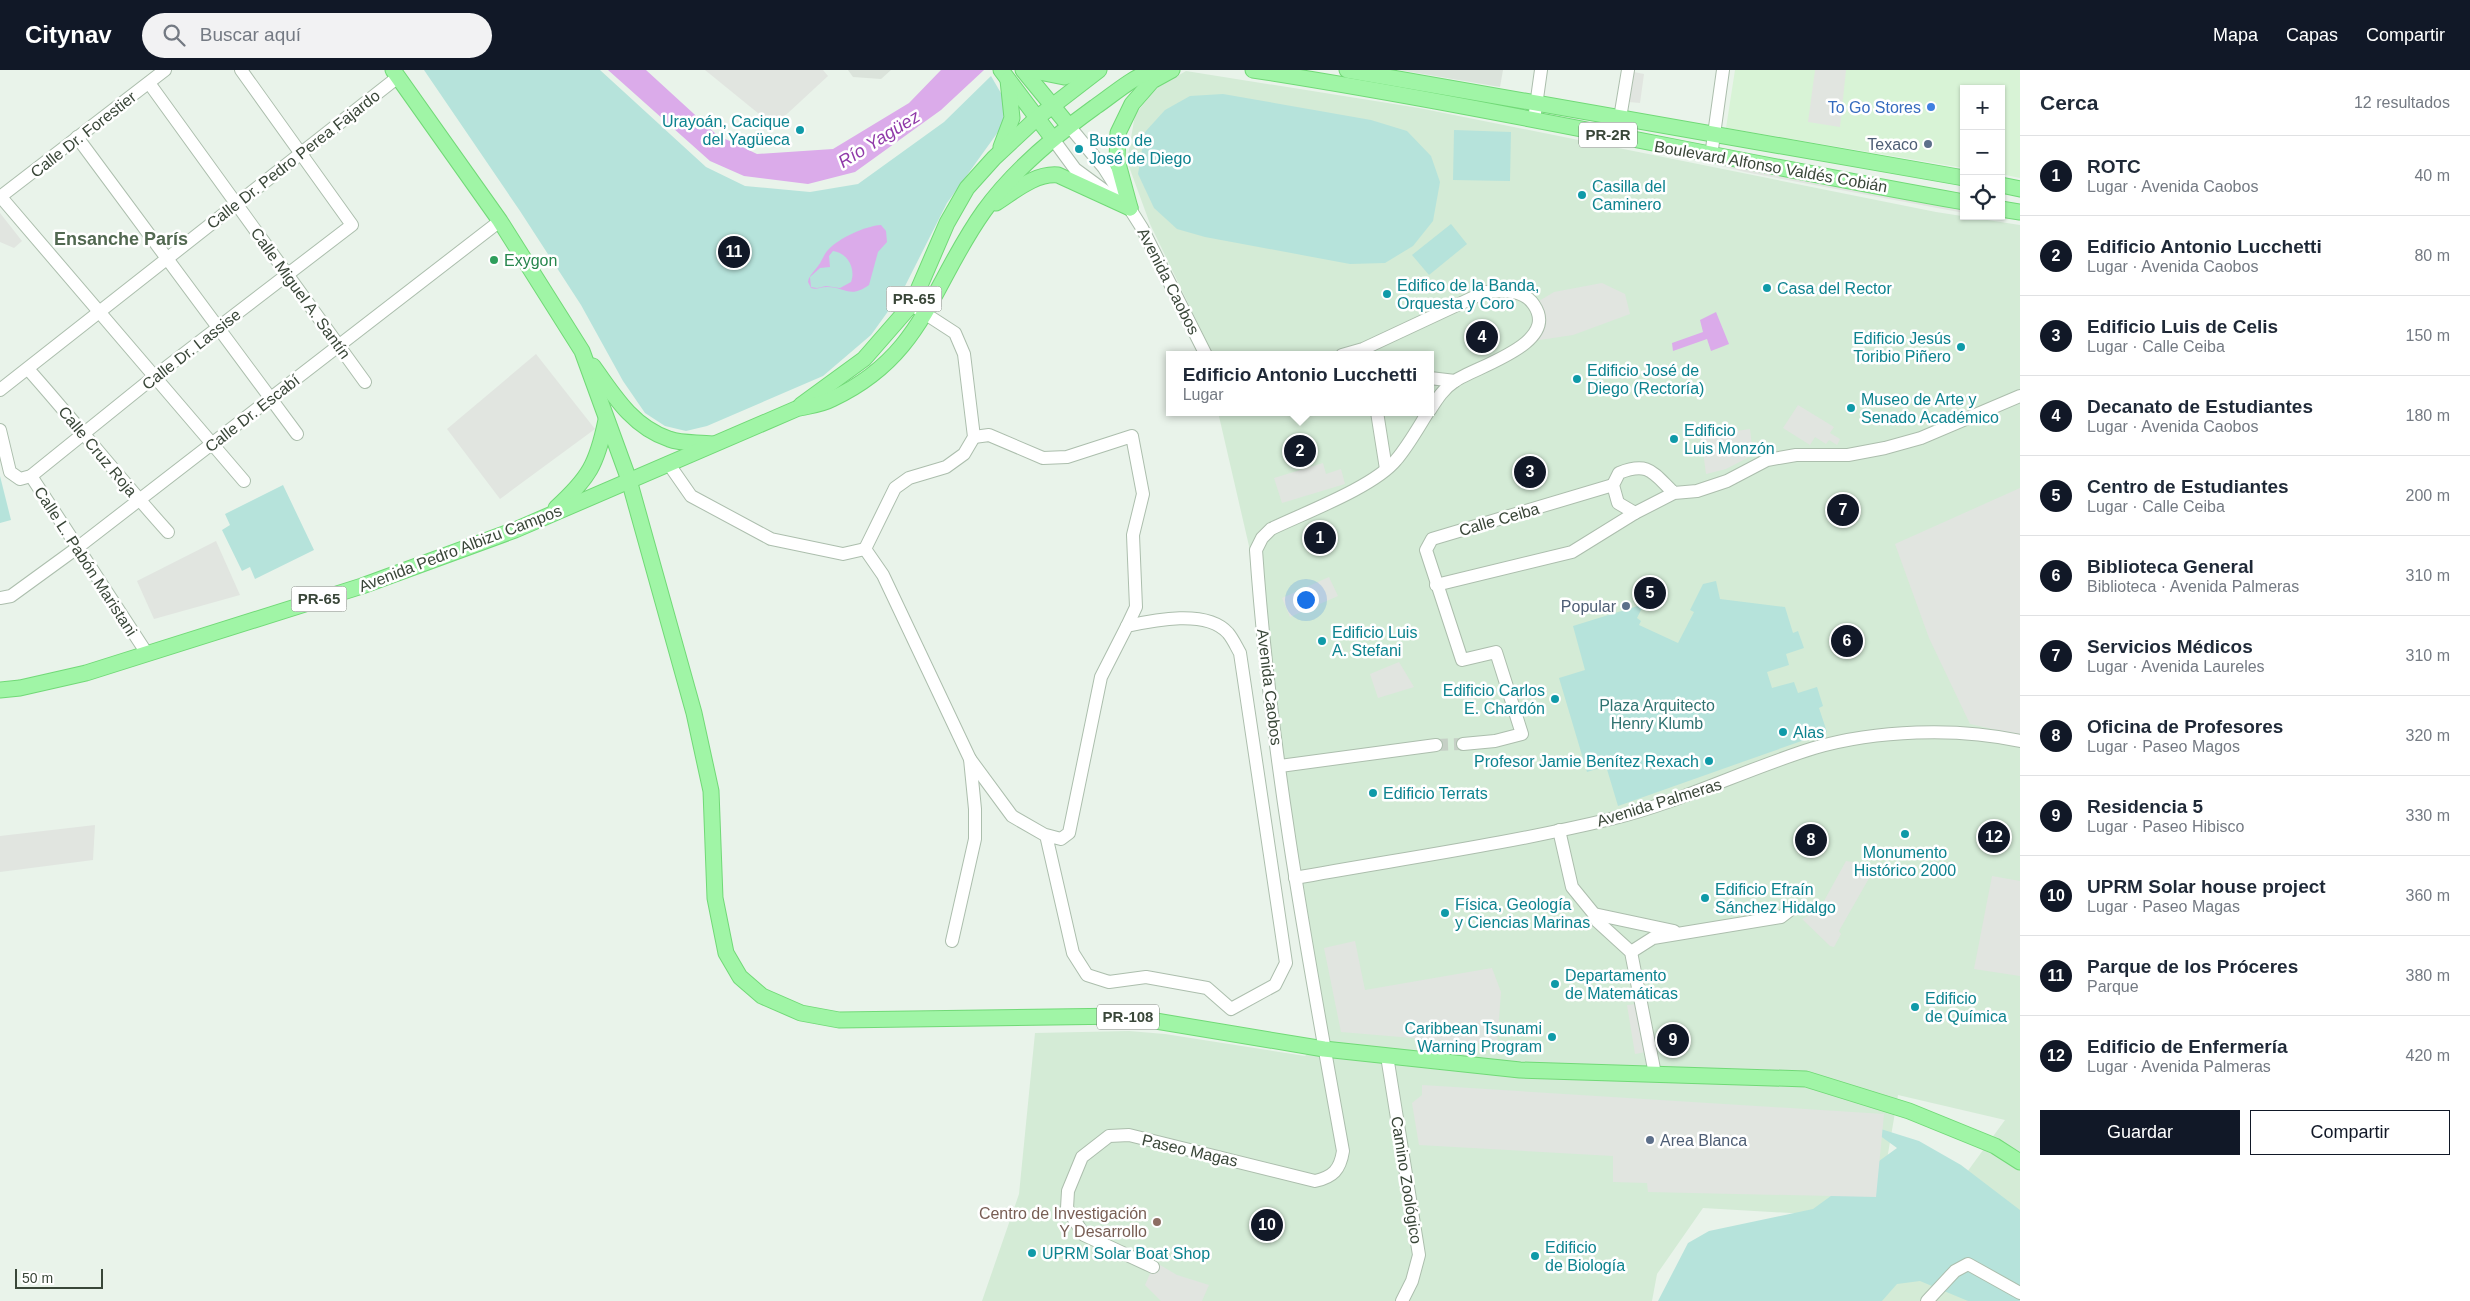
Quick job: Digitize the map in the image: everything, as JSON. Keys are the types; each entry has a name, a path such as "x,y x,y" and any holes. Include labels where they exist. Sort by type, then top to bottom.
{"main road":[{"path":"1023,70 1069,126 1122,88 1156,70"},
{"path":"1029,70 1064,77 1087,70"},
{"path":"1052,104 1099,70"},
{"path":"1130,208 1117,160 1118,133 1132,104 1152,81 1172,70"},
{"name":"Boulevard Alfonso Valdés Cobián","path":"1253,70 1382,90 1711,156 1960,201"},
{"name":"Boulevard Alfonso Valdés Cobián","path":"1347,70 1960,177"},
{"name":"PR-108","path":"396,73 500,221 582,351 629,480 694,713 711,792 715,898 726,953 740,977 762,996 801,1014 839,1020 1126,1016 1324,1049 1520,1070 1806,1079 1910,1111 1995,1146 2020,1162"},
{"path":"1005,74 1053,139"},
{"path":"994,158 1005,140 1012,118 1005,74"},
{"name":"Avenida Pedro Albizu Campos","path":"796,409 864,359 912,304 947,223 962,195 994,158 1052,104"},
{"name":"Avenida Pedro Albizu Campos","path":"0,690 20,688 86,673 146,652 362,586 545,517 796,409 831,400 878,372 910,339 984,210 1001,190 1069,126"},
{"path":"1822,152 1830,163 1878,173 1895,188"},
{"path":"984,210 1031,181 1050,174 1058,175 1130,208"},
{"path":"2005,186 2020,189"},
{"path":"2005,209 2020,212"},
{"path":"582,351 623,408 644,428 671,440 713,444"},
{"path":"545,517 578,488 591,470 600,450 606,418"}],"street":[{"name":"Calle Dr. Forestier","path":"0,197 165,70"},
{"path":"241,70 301,153"},
{"path":"1534,120 1541,70"},
{"path":"1620,118 1628,70"},
{"path":"1711,156 1723,70"},
{"name":"Calle Dr. Pedro Perea Fajardo","path":"0,390 301,153 396,73"},
{"name":"Calle Miguel A. Santín","path":"149,83 365,382"},
{"name":"Avenida Caobos","path":"1069,126 1104,168 1142,228 1204,351"},
{"path":"77,137 168,257 297,434"},
{"name":"Avenida Caobos","path":"1053,139 1075,169 1130,208"},
{"name":"Calle Dr. Lassise","path":"31,476 84,432 352,225 301,153"},
{"path":"0,197 156,376 211,445 244,482"},
{"name":"Calle Dr. Escabí","path":"0,598 11,596 77,548 500,221"},
{"name":"Avenida Caobos","path":"1356,351 1485,292 1505,290 1524,295 1534,304 1539,316 1536,332 1518,350 1455,381 1442,392 1434,404"},
{"path":"865,549 895,488 909,478 946,467 964,454 974,437 964,354 955,333 925,315 912,304"},
{"name":"Calle Cruz Roja","path":"28,369 168,532"},
{"path":"1434,378 1455,381"},
{"path":"1436,585 1572,552 1635,513 1674,493 1697,491 1727,481 1767,460 1796,455 1848,455 1885,448 1921,438 2020,396"},
{"path":"1378,416 1386,469"},
{"name":"Avenida Caobos","path":"1324,1049 1295,878 1262,625 1256,550 1262,538 1271,529 1368,482 1386,469 1395,461 1426,416"},
{"name":"Calle L. Pabón Maristani","path":"0,430 10,472 20,479 31,476 146,652"},
{"path":"865,549 883,575 970,759 1012,816 1046,835 1061,839 1069,833 1101,677 1136,607 1133,535 1143,494 1132,436 1067,457 1042,458 989,435 974,437"},
{"path":"668,463 691,496 771,539 843,554 865,549"},
{"path":"1635,513 1618,503 1613,485 1619,473 1636,466 1651,471 1674,493"},
{"name":"Calle Ceiba","path":"1463,744 1495,741 1522,734 1496,652 1462,660 1426,550 1432,539 1613,485"},
{"path":"1046,835 1073,953 1087,975 1109,982 1146,977 1207,988 1231,1009 1275,985 1286,963 1240,653 1227,632 1205,620 1163,618 1127,626"},
{"name":"Avenida Palmeras","path":"1295,878 1559,830 1612,818 1681,798 1814,748 1869,735 1979,733 2020,741"},
{"path":"1280,766 1436,745"},
{"path":"952,941 975,839 975,810 970,759"},
{"path":"1559,830 1572,887 1594,914 1597,921 1631,952 1655,1074"},
{"path":"1631,952 1653,938 1782,917 1794,907"},
{"path":"1594,914 1681,933"},
{"name":"Paseo Magas","path":"1153,1267 1084,1235 1067,1208 1068,1191 1082,1157 1109,1136 1130,1135 1239,1161 1300,1178 1315,1181 1328,1178 1337,1171 1343,1151 1324,1049"},
{"name":"Camino Zoológico","path":"1387,1056 1419,1255 1412,1281 1402,1301"},
{"path":"1927,1301 1955,1271 1968,1264 2020,1293"}],"shaded area":[{"path":"705,70 823,70 828,76 774,126"},
{"path":"848,70 891,70 881,79 853,77"},
{"path":"1399,70 1503,70 1500,87"},
{"path":"1735,70 2020,70 2020,178 2005,175 2005,85 1960,85 1960,167 1726,128"},
{"path":"1815,70 1846,70 1840,127 1808,122"},
{"path":"1186,71 1419,108 1960,216 1960,220 1988,220 2020,225 2020,1301 1873,1301 2005,1120 1898,1095 1877,1218 1703,1208 1657,1274 1652,1301 982,1301 1019,1194 1035,1033 1129,1031 1165,1034 1305,1056 1315,1047 1317,1037 1291,878 1249,546 1219,416 1434,416 1434,351 1211,351 1150,224 1127,161 1135,115 1155,89"},
{"path":"1634,72 1644,74 1640,103 1629,102"},
{"path":"1655,149 1960,206 1960,212 1745,172"},
{"path":"0,213 22,241 14,248 0,242"},
{"path":"1602,283 1625,294 1630,314 1573,335 1526,342 1536,332 1534,304 1554,292"},
{"path":"536,354 595,429 500,499 447,429"},
{"path":"1798,405 1834,427 1830,433 1840,439 1837,445 1829,440 1826,444 1815,437 1810,445 1783,428"},
{"path":"1750,429 1753,455 1726,469 1706,474 1701,436"},
{"path":"1323,463 1326,474 1341,469 1345,484 1282,503 1274,478"},
{"path":"2020,488 2020,735 1970,724 1929,638 1895,544"},
{"path":"216,541 240,595 154,619 137,581"},
{"path":"1329,577 1338,596 1290,617 1282,598"},
{"path":"1399,662 1414,687 1378,698 1370,674"},
{"path":"95,825 93,860 0,872 0,836"},
{"path":"1846,861 1871,865 1868,880 1839,931 1841,934 1834,947 1830,946 1802,919 1819,910"},
{"path":"1992,876 2020,881 2020,976 1974,969"},
{"path":"1355,941 1365,990 1492,968 1501,992 1497,1045 1341,1032 1324,948"},
{"path":"1638,1004 1646,1052 1635,1054 1627,1005"},
{"name":"Area Blanca","path":"1422,1085 1884,1114 1876,1197 1648,1192 1647,1183 1613,1182 1613,1156 1419,1145 1412,1103 1422,1095"},
{"path":"1155,1262 1177,1275 1209,1285 1202,1301 1161,1301 1145,1285"}],"green space":[{"path":"424,70 600,70 706,167 745,186 810,192 858,184 944,122 991,76 1005,100 1003,125 947,203 902,292 871,335 823,376 707,426 686,431 665,426 645,413 623,381 581,305"},
{"path":"1223,94 1371,120 1407,131 1431,156 1440,182 1433,221 1413,246 1385,263 1350,264 1205,237 1177,229 1154,208 1138,174 1145,132 1165,110 1190,96"},
{"path":"1454,130 1511,132 1510,181 1453,180"},
{"path":"1451,224 1467,244 1429,275 1412,255"},
{"path":"0,476 11,520 0,523"},
{"path":"283,485 314,550 255,579 250,567 242,571 222,530 230,525 225,514"},
{"name":"Plaza Arquitecto Henry Klumb","path":"1716,581 1720,599 1785,607 1793,633 1798,631 1804,648 1786,654 1789,665 1767,672 1772,688 1794,682 1798,693 1817,687 1823,706 1819,708 1827,732 1618,806 1606,766 1587,772 1559,678 1585,670 1573,626 1644,604 1637,618 1641,621 1639,625 1678,643 1694,612 1690,610 1703,584"},
{"path":"1849,1119 1919,1141 1961,1165 2020,1210 2020,1301 1968,1301 1920,1281 1897,1284 1882,1301 1658,1301 1688,1243 1709,1231 1813,1209 1897,1148 1879,1135"}],"water":[{"name":"Río Yagüez","path":"608,70 646,70 717,135 757,154 833,149 909,103 941,70 984,70 941,110 855,172 808,184 744,176 710,161"},
{"path":"881,225 886,231 887,242 878,252 869,285 852,292 848,291 833,287 825,287 815,289 811,288 808,282 809,277 828,250 845,237","holes":["833,251 838,252 850,262 851,282 840,288 826,286 811,287 810,277 820,268 830,267 829,256"]},
{"path":"1716,312 1729,344 1711,351 1707,339 1673,351 1672,343 1703,332 1700,320"}],"tunnel":[{"path":"1436,745 1463,744"}],"place":[{"name":"To Go Stores","path":"1931,107"},
{"name":"Urayoán, Cacique del Yagüeca","path":"800,130"},
{"name":"Texaco","path":"1928,144"},
{"name":"Busto de José de Diego","path":"1079,149"},
{"name":"Casilla del Caminero","path":"1582,195"},
{"name":"Parque de los Próceres","path":"734,252"},
{"name":"Exygon","path":"494,260"},
{"name":"Casa del Rector","path":"1767,288"},
{"name":"Edifico de la Banda, Orquesta y Coro","path":"1387,294"},
{"name":"Decanato de Estudiantes","path":"1482,337"},
{"name":"Edificio Jesús Toribio Piñero","path":"1961,347"},
{"name":"Edificio José de Diego (Rectoría)","path":"1577,379"},
{"name":"Museo de Arte y Senado Académico","path":"1851,408"},
{"name":"Edificio Luis Monzón","path":"1674,439"},
{"name":"Edificio Antonio Lucchetti","path":"1300,451"},
{"name":"Edificio Luis de Celis","path":"1530,472"},
{"name":"Servicios Médicos","path":"1843,510"},
{"name":"ROTC","path":"1320,538"},
{"name":"Centro de Estudiantes","path":"1650,593"},
{"name":"Popular","path":"1626,606"},
{"name":"Edificio Luis A. Stefani","path":"1322,641"},
{"name":"Biblioteca General","path":"1847,641"},
{"name":"Edificio Carlos E. Chardón","path":"1555,699"},
{"name":"Alas","path":"1783,732"},
{"name":"Profesor Jamie Benítez Rexach","path":"1709,761"},
{"name":"Edificio Terrats","path":"1373,793"},
{"name":"Monumento Histórico 2000","path":"1905,834"},
{"name":"Edificio de Enfermería","path":"1994,837"},
{"name":"Oficina de Profesores","path":"1811,840"},
{"name":"Edificio Efraín Sánchez Hidalgo","path":"1705,898"},
{"name":"Física, Geología y Ciencias Marinas","path":"1445,913"},
{"name":"Departamento de Matemáticas","path":"1555,984"},
{"name":"Edificio de Química","path":"1915,1007"},
{"name":"Caribbean Tsunami Warning Program","path":"1552,1037"},
{"name":"Residencia 5","path":"1673,1040"},
{"name":"Area Blanca","path":"1650,1140"},
{"name":"Centro de Investigación Y Desarrollo","path":"1157,1222"},
{"name":"UPRM Solar house project","path":"1267,1225"},
{"name":"UPRM Solar Boat Shop","path":"1032,1253"},
{"name":"Edificio de Biología","path":"1535,1256"}],"district":[{"name":"Ensanche París","path":"121,239"}]}
